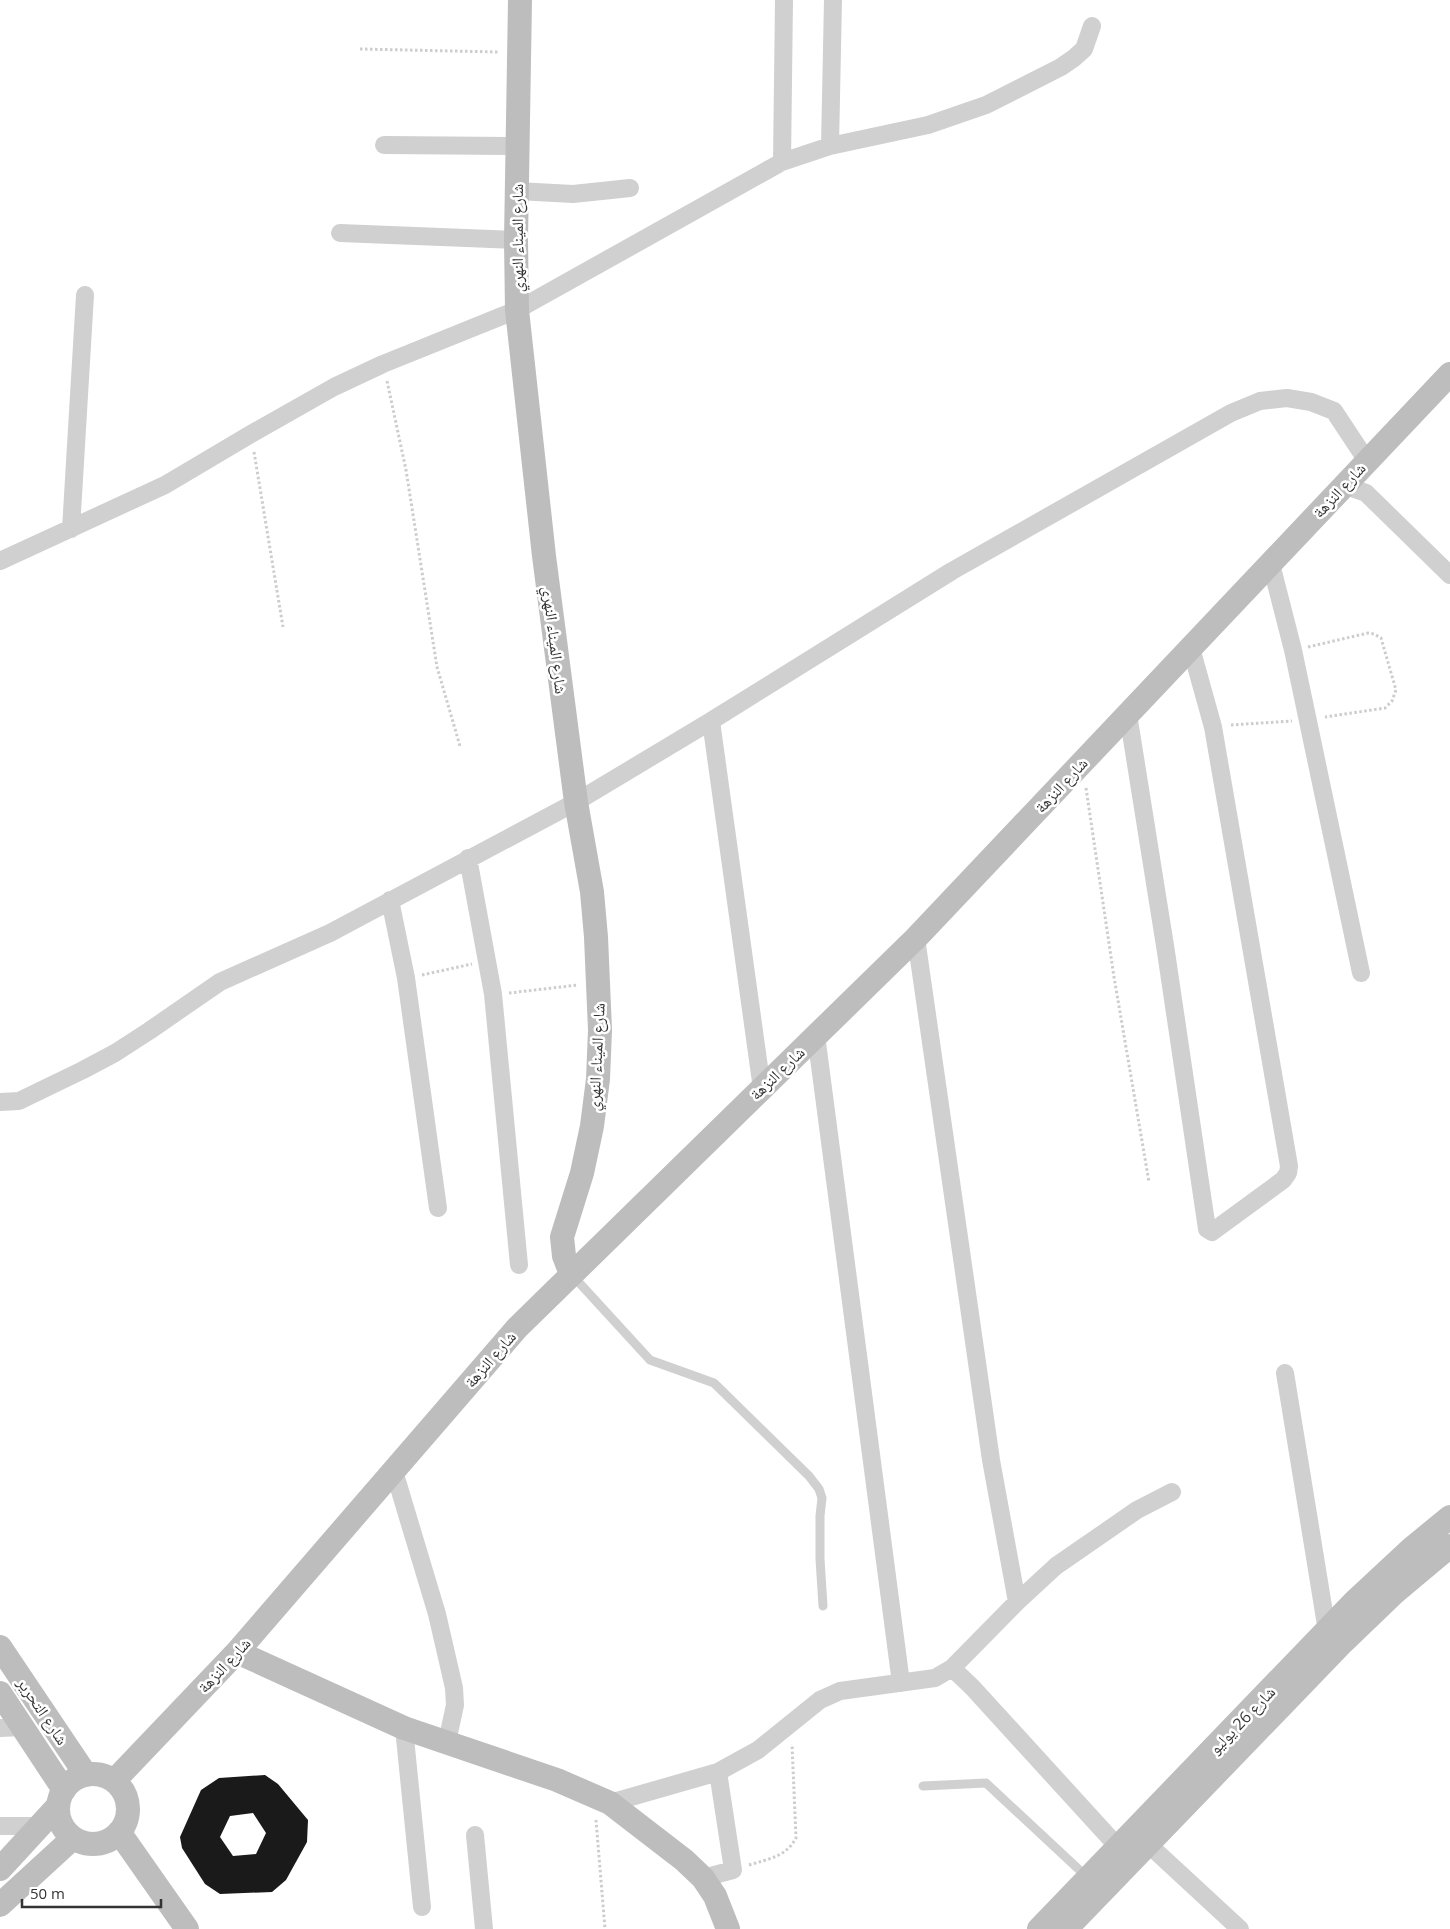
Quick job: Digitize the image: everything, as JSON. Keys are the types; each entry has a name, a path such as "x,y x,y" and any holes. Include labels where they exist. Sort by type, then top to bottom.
{"main road":[{"name":"شارع الميناء النهري","path":"520,0 516,191 517,310 544,556 576,802 592,892 598,982 600,1040 598,1078 592,1126 582,1173 562,1237 564,1256 571,1274"},
{"name":"شارع النزهة","path":"114,1781 237,1652 517,1328 916,938 1450,374"},
{"name":"شارع 26 يوليو","path":"1039,1929 1327,1630 1382,1575 1450,1517"},
{"name":"شارع 26 يوليو","path":"1066,1929 1349,1636 1394,1593 1450,1546"},
{"name":"شارع التحرير","path":"0,1647 86,1775"},
{"path":"237,1652 404,1728 557,1780 602,1799 684,1860 703,1878 715,1896 728,1929"},
{"name":"شارع التحرير","path":"0,1693 11,1728 61,1798"},
{"path":"0,1869 40,1826 61,1798 77,1778 86,1775 100,1775 114,1781 122,1789 127,1800 128,1811 125,1822 113,1838 97,1844 80,1842 73,1838 63,1827 58,1813 61,1798"},
{"path":"119,1832 187,1929"},
{"path":"0,1905 73,1838"}],"street":[{"path":"782,162 784,0"},
{"path":"830,146 833,0"},
{"path":"0,561 166,485 251,434 334,388 383,364 517,310 782,162 830,146 928,126 986,105 1074,58 1084,49 1092,26"},
{"path":"384,145 517,146"},
{"path":"516,191 573,194 630,188"},
{"path":"340,233 516,240"},
{"path":"72,529 84,296"},
{"path":"0,1102 19,1101 83,1070 135,1040 220,982 330,933 576,802 952,572 1231,413 1260,401 1287,398 1311,402 1334,410 1367,461"},
{"path":"1344,485 1366,493 1450,576"},
{"path":"1271,564 1293,650 1361,973"},
{"path":"1128,714 1168,962 1207,1229 1212,1232 1283,1180 1288,1173 1289,1166 1213,727 1191,648"},
{"path":"711,721 762,1088"},
{"path":"468,858 493,994 519,1265"},
{"path":"390,900 406,978 438,1208"},
{"path":"916,938 991,1460 1017,1602"},
{"path":"816,1035 901,1683"},
{"path":"1285,1373 1327,1630"},
{"path":"394,1471 437,1614 454,1688 455,1705 447,1742"},
{"path":"602,1799 718,1772 764,1746 820,1700 840,1690 935,1678 952,1668 1017,1602 1056,1566 1137,1510 1172,1492"},
{"path":"952,1668 972,1687 1119,1848"},
{"path":"404,1728 422,1907"},
{"path":"703,1878 733,1870 718,1772"},
{"path":"0,1826 40,1826"},
{"path":"475,1835 484,1929"},
{"path":"1148,1844 1240,1929"}],"lane":[{"path":"571,1274 650,1360 714,1383 809,1476 819,1489 822,1498 820,1559 823,1606"},
{"path":"923,1786 986,1784 1088,1879"}],"path":[{"path":"360,50 519,52"},
{"path":"383,364 406,470 437,667 460,746"},
{"path":"251,434 282,627"},
{"path":"1213,727 1306,719 1385,708 1392,701 1396,690 1381,638 1374,634 1368,633 1293,650"},
{"path":"1082,763 1114,977 1149,1182"},
{"path":"406,978 486,960"},
{"path":"493,994 598,982"},
{"path":"733,1870 784,1854 792,1846 796,1838 792,1759"},
{"path":"602,1799 606,1929"}],"building":[{"path":"265,1775 278,1784 308,1820 307,1842 286,1880 272,1892 220,1894 205,1884 182,1848 180,1837 201,1790 219,1778","holes":["253,1813 266,1833 256,1854 233,1856 220,1837 230,1816"]}]}
